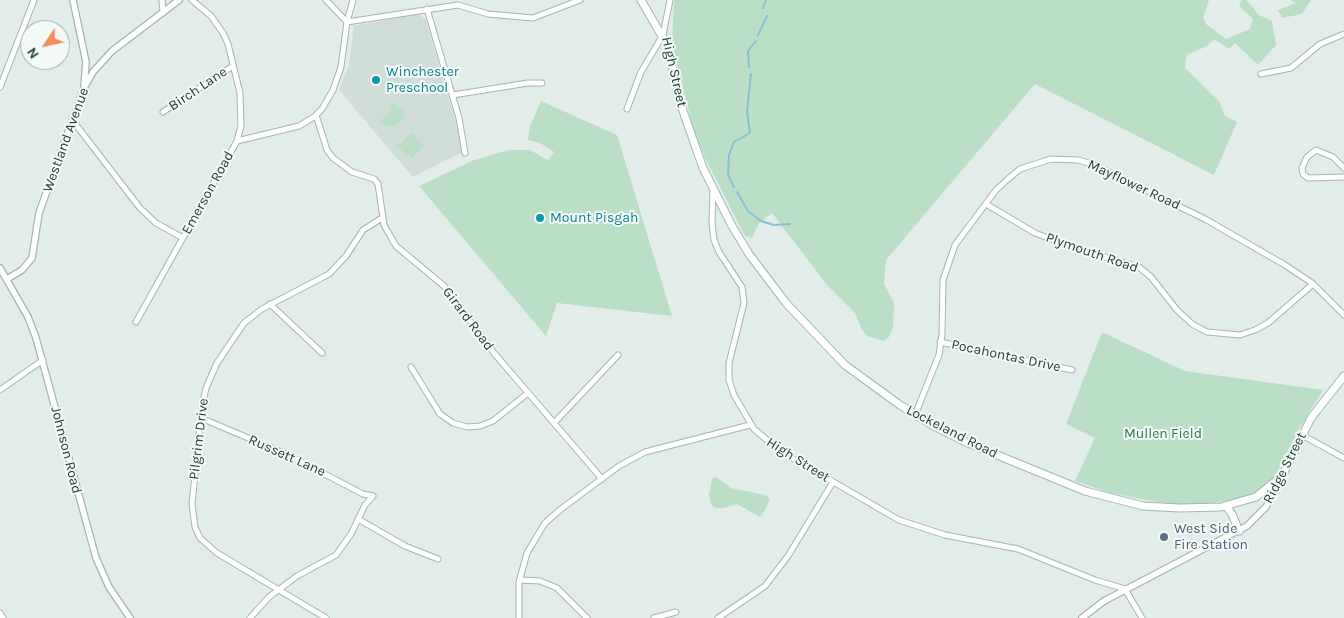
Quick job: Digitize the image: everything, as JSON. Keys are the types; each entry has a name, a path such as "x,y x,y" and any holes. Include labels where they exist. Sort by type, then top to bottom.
{"main road":[{"path":"641,0 663,36"},
{"name":"High Street","path":"663,36 672,62 683,111 713,189"},
{"name":"Lockeland Road","path":"713,189 749,254 802,322 845,365 915,414 968,443 1085,491 1143,506 1179,508 1226,506 1256,496 1282,476"},
{"name":"Ridge Street","path":"1282,476 1319,406 1344,376"},
{"path":"1226,506 1232,514 1239,531"}],"street":[{"path":"0,87 34,0"},
{"path":"73,0 86,62 84,88"},
{"path":"162,0 163,13"},
{"name":"Westland Avenue","path":"7,279 27,266 32,258 39,213 84,88 96,68 112,52 179,0"},
{"path":"192,0 211,16 223,33 240,93 241,126 237,141"},
{"path":"326,0 346,22 458,5 488,14 533,18 580,0"},
{"name":"Emerson Road","path":"136,322 237,141 283,132 299,126 316,116 333,90 342,67 346,22 353,0"},
{"name":"High Street","path":"663,36 670,0"},
{"path":"427,9 453,95 465,141 466,153"},
{"path":"1261,74 1291,68 1320,44 1344,34"},
{"path":"626,109 641,72 663,36"},
{"name":"Birch Lane","path":"164,112 233,66"},
{"path":"453,95 528,83 542,84"},
{"name":"Girard Road","path":"316,116 327,150 333,158 352,172 374,179 378,184 382,218 387,232 396,246 444,286 494,353 602,479"},
{"path":"73,121 140,208 156,223 183,238"},
{"path":"1344,168 1328,154 1316,150 1307,157 1302,168 1303,174 1308,178 1344,177"},
{"name":"Mayflower Road","path":"915,414 938,355 945,269 955,245 996,190 1020,170 1051,159 1078,160 1092,164 1167,199 1285,265 1314,284 1344,315"},
{"name":"High Street","path":"713,189 712,223 714,240 719,252 742,287 744,303 729,363 729,380 734,395 750,425 766,441 899,520 920,528 1018,548 1095,580 1125,590"},
{"name":"Plymouth Road","path":"986,204 1035,233 1074,248 1138,267 1151,277 1177,310 1192,324 1207,332 1240,335 1255,330 1268,323 1314,284"},
{"name":"Pilgrim Drive","path":"326,618 207,545 195,527 192,504 201,418 206,388 217,363 244,323 270,304 325,276 346,256 363,230 382,218"},
{"name":"Johnson Road","path":"0,268 28,317 43,360 96,558 109,587 130,618"},
{"path":"270,304 322,353"},
{"name":"Pocahontas Drive","path":"940,342 1072,370"},
{"path":"554,423 618,355"},
{"path":"0,390 43,360"},
{"path":"410,367 440,414 460,426 473,427 493,421 528,393"},
{"name":"Russett Lane","path":"201,418 286,454 364,494 373,496 358,519"},
{"path":"519,618 520,580 527,553 545,523 619,466 645,452 750,425"},
{"path":"1302,435 1344,458"},
{"name":"Ridge Street","path":"1082,618 1104,601 1239,531 1256,519 1266,507 1282,476"},
{"path":"718,618 751,597 770,581 788,556 833,482"},
{"path":"250,618 269,597 297,576 336,555 358,519 405,546 438,559"},
{"path":"520,580 540,581 557,588 587,618"},
{"path":"1125,590 1142,618"},
{"path":"654,618 676,612"},
{"path":"0,613 3,618"}],"shaded area":[{"path":"419,14 426,20 464,151 413,177 339,90 349,65 354,26"}],"green space":[{"path":"674,0 1209,0 1203,18 1207,25 1226,39 1250,29 1253,19 1239,6 1242,0 1246,0 1259,15 1272,21 1276,45 1258,65 1235,43 1229,49 1214,39 1207,46 1187,55 1185,68 1219,101 1225,116 1237,122 1214,175 1035,84 886,260 884,284 894,303 893,328 889,337 883,341 867,336 862,330 855,313 827,285 772,213 759,223 752,238 745,236 706,160 693,128 672,43"},
{"path":"1290,0 1311,0 1302,14 1282,18 1278,10 1296,3"},
{"name":"Mount Pisgah","path":"541,101 617,135 672,316 557,303 546,336 419,186 474,160 509,150 530,150 548,160 554,152 540,143 528,140 530,126"},
{"path":"394,103 404,111 405,117 396,126 384,125 380,121 390,114 391,105"},
{"path":"411,133 424,145 412,158 396,148 396,144 400,144"},
{"name":"Mullen Field","path":"1102,332 1185,371 1323,390 1300,427 1276,474 1261,490 1234,500 1203,504 1168,504 1111,493 1075,481 1095,438 1066,424"},
{"path":"716,477 731,488 765,495 770,499 763,514 760,517 737,504 724,508 715,508 711,504 709,495 712,479"}],"waterway":[{"path":"763,8 766,0"},
{"path":"758,35 767,16"},
{"path":"749,67 748,51 756,41"},
{"path":"734,187 728,175 729,155 734,142 750,133 747,111 751,74"},
{"path":"737,192 748,211 761,221 774,225 790,224"}],"place":[{"name":"Winchester Preschool","path":"376,80"},
{"name":"Mount Pisgah","path":"540,218"},
{"name":"West Side Fire Station","path":"1164,537"}]}
